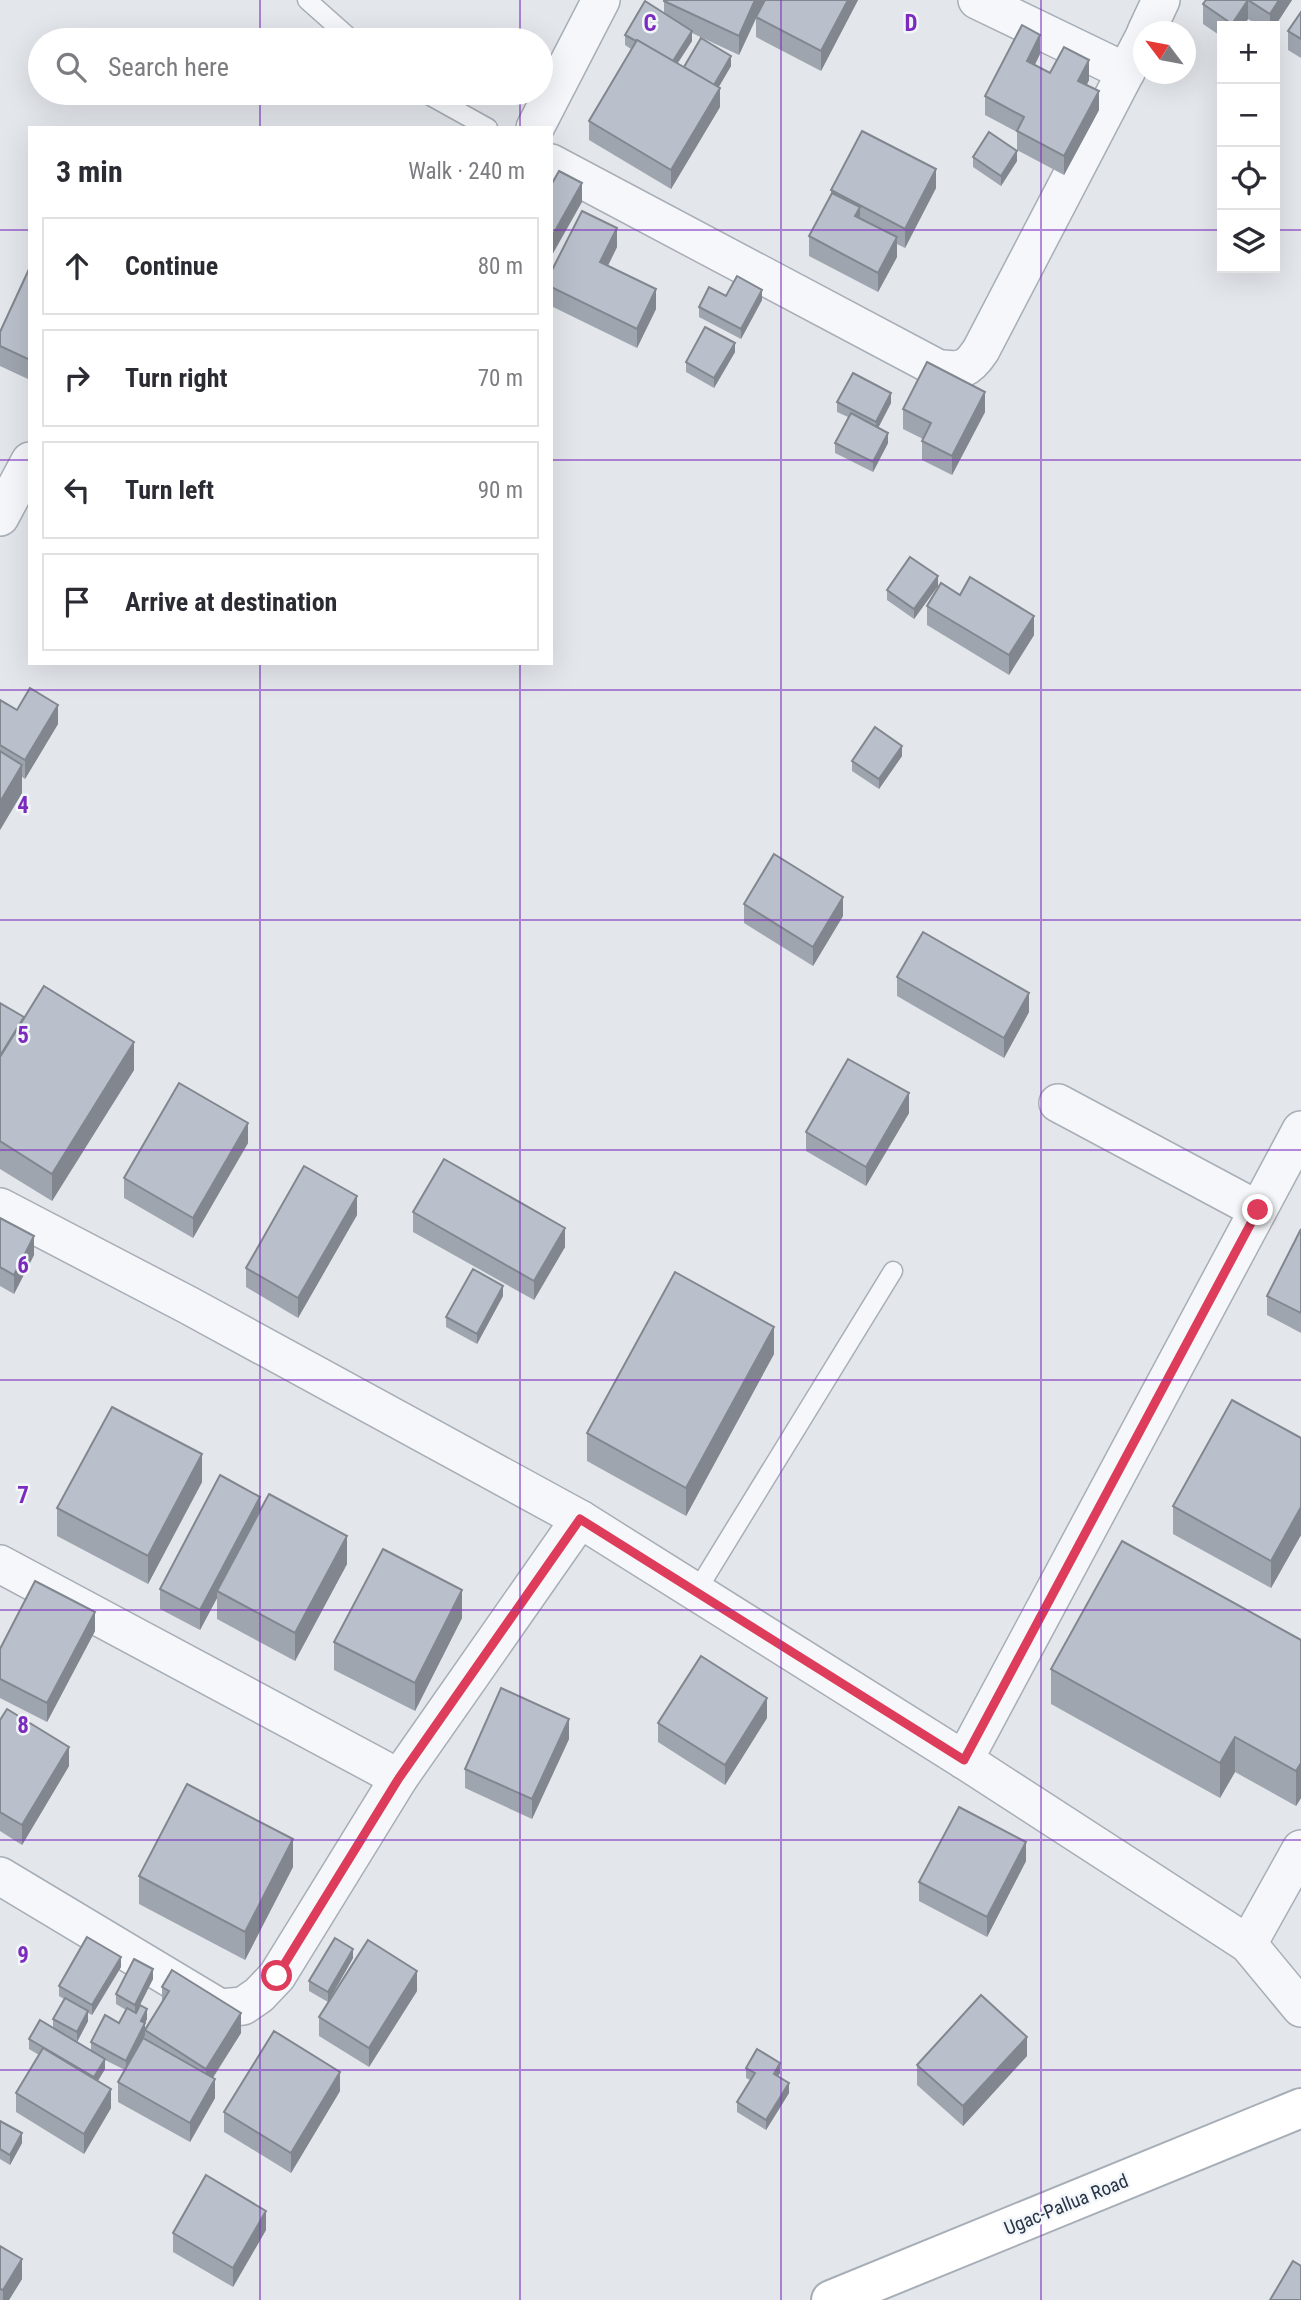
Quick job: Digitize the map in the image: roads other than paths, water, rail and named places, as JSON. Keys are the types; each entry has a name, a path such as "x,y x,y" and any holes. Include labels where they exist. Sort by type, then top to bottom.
{"street":[{"path":"553,93 601,0"},
{"path":"977,0 1126,72"},
{"path":"1151,21 1161,0"},
{"path":"553,164 937,369 954,371 971,365 981,349 1133,58"},
{"path":"536,126 547,105"},
{"path":"0,517 28,465"},
{"path":"1058,1103 1258,1210"},
{"path":"964,1760 1301,1130"},
{"path":"0,1207 188,1305 580,1519 964,1760 1248,1944 1301,2008"},
{"path":"0,1876 220,2008 243,2006 259,1995 277,1976 399,1778 580,1519"},
{"path":"0,1564 399,1778"},
{"path":"1248,1944 1301,1849"},
{"name":"Ugac-Pallua Road","path":"831,2300 1301,2108"}],"lane":[{"path":"307,0 338,28"},
{"path":"447,105 484,126"},
{"path":"696,1592 893,1271"}]}
